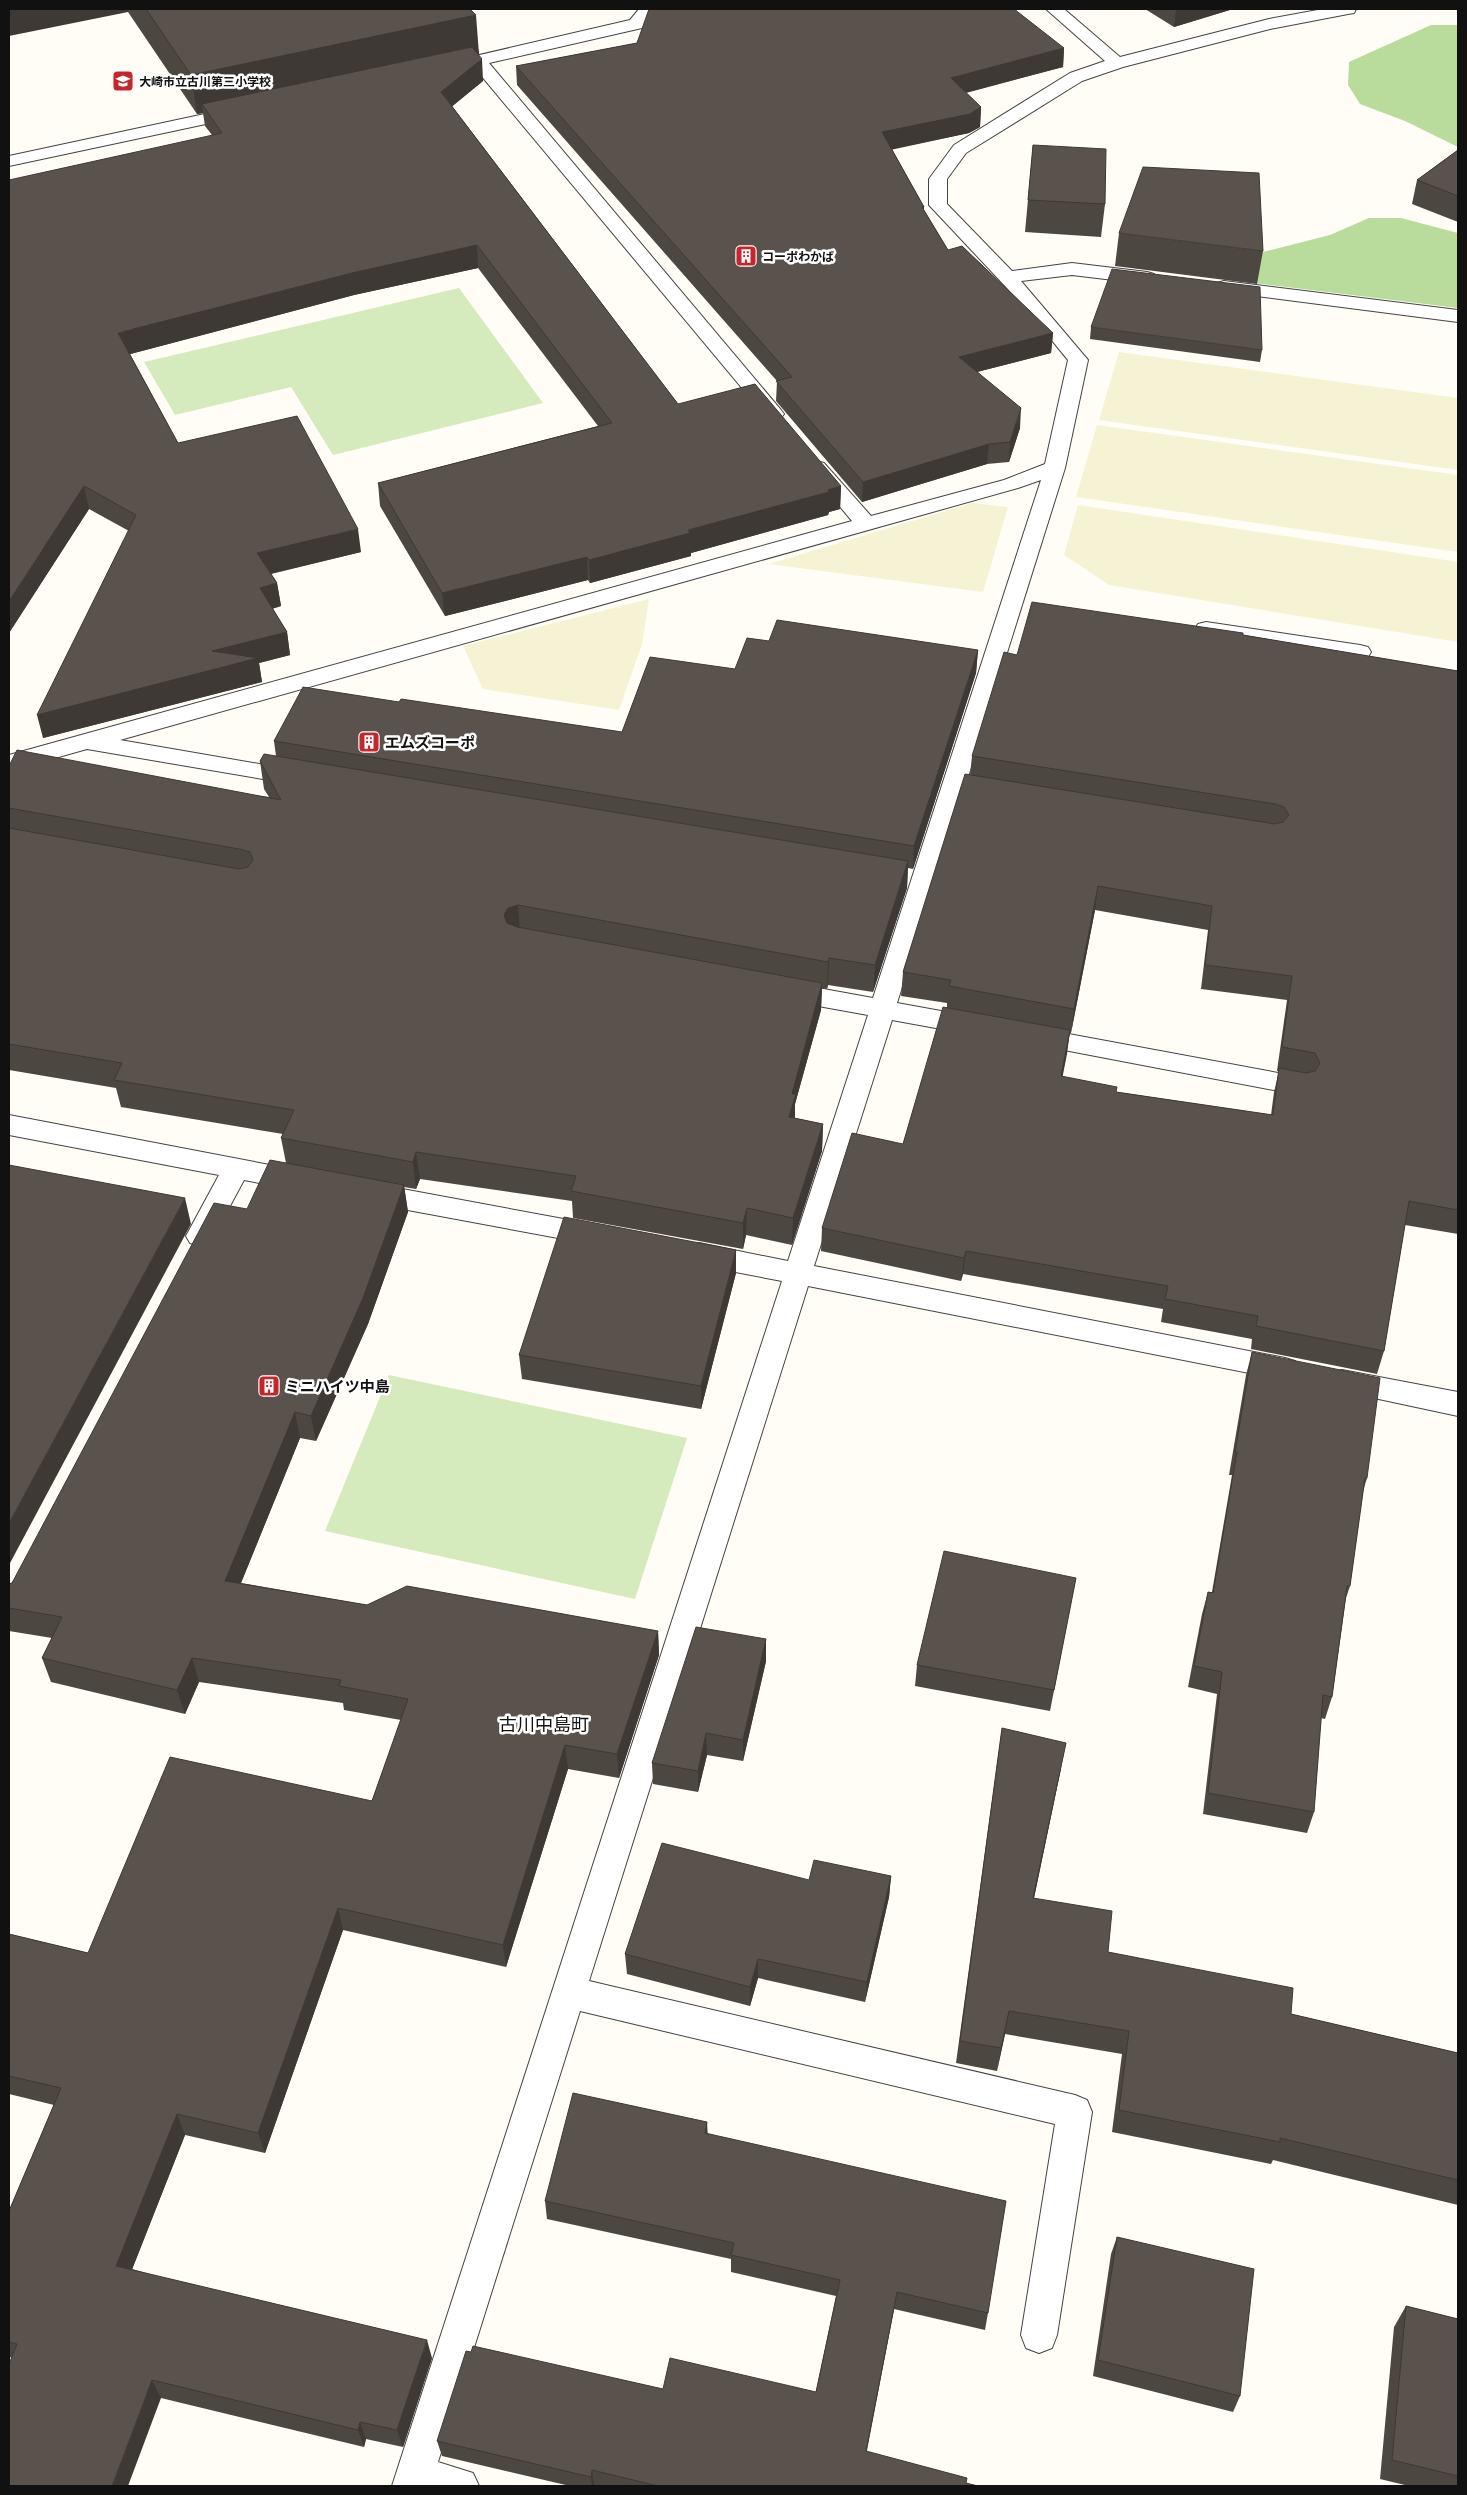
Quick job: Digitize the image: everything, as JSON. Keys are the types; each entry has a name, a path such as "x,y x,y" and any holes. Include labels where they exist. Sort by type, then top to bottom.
{"street":[{"path":"429,71 636,24 647,9"},
{"path":"1054,9 1117,63"},
{"path":"460,2486 413,2481 882,1009 914,879 963,789 1022,601 1055,468 1078,360 1030,301 938,205 938,178 960,149 1076,77 1117,63 1269,24 1348,9"},
{"path":"478,61 783,426"},
{"path":"9,161 263,107"},
{"path":"1007,278 1072,268 1161,280"},
{"path":"1201,284 1458,316"},
{"path":"808,456 866,524"},
{"path":"9,763 1011,484 1055,468"},
{"path":"1186,626 1360,652"},
{"path":"85,742 319,781"},
{"path":"765,988 1300,1086"},
{"path":"9,1125 236,1169 624,1240"},
{"path":"190,1256 236,1169"},
{"path":"672,1249 798,1272 1458,1404"},
{"path":"569,1992 1075,2112 1038,2335"}],"shaded area":[{"path":"1119,352 1458,398 1458,470 1099,420"},
{"path":"1097,425 1458,475 1458,552 1076,497"},
{"path":"972,503 1008,507 983,592 769,564"},
{"path":"1078,505 1458,562 1458,642 1109,585 1064,555"},
{"path":"649,599 642,644 619,710 483,689 463,646"}],"green space":[{"path":"1431,25 1458,25 1458,147 1405,121 1360,104 1348,85 1349,62"},
{"path":"1369,218 1401,218 1458,233 1458,308 1228,280 1221,254 1263,252 1330,235"},
{"path":"459,288 543,403 333,455 291,387 175,415 144,362"},
{"path":"389,1375 687,1438 635,1599 325,1531"}],"building":[{"path":"146,9 470,9 476,15 191,75"},
{"path":"649,9 1014,9 1064,48 951,78 981,107 970,114 882,132 924,207 922,207 948,250 962,246 1053,333 959,357 1021,408 1010,442 989,444 863,482 776,381 792,377 516,66 637,43"},
{"path":"472,47 482,59 441,92 678,404 755,384 841,486 828,490 829,492 688,530 690,533 589,560 587,557 442,593 378,483 612,423 477,245 352,273 118,333 178,443 297,416 358,529 257,553 277,583 260,588 287,632 212,651 258,658 37,715 136,515 84,486 9,601 9,180 222,133 202,104"},
{"path":"1033,145 1106,149 1105,204 1028,200"},
{"path":"1458,150 1458,196 1417,180"},
{"path":"1143,167 1259,173 1263,251 1119,233"},
{"path":"1112,269 1260,287 1262,350 1091,327"},
{"path":"1032,602 1243,633 1243,635 1458,671 1458,1210 1409,1201 1384,1351 1256,1326 1258,1316 1165,1299 1168,1286 966,1251 964,1258 822,1228 852,1133 903,1144 943,1007 1070,1030 1061,1076 1117,1087 1116,1092 1273,1115 1279,1068 1306,1073 1315,1071 1320,1063 1315,1053 1282,1047 1292,976 1205,965 1212,906 1098,886 1074,1009 949,986 951,980 903,972 965,774 1275,824 1283,822 1289,815 1284,807 1275,804 972,756 1004,652 1017,655"},
{"path":"777,620 978,650 914,846 274,741 303,687 399,702 401,699 622,732 650,657 735,669 747,638 769,641"},
{"path":"17,750 281,800 260,761 264,754 908,861 875,965 829,958 828,962 518,905 508,908 504,915 507,923 517,927 822,983 792,1094 796,1094 789,1117 823,1124 793,1218 747,1208 743,1223 571,1191 576,1176 416,1152 413,1162 281,1138 294,1110 114,1080 122,1063 9,1044 9,828 239,869 248,867 253,860 250,852 239,849 9,808 9,766"},
{"path":"270,1160 404,1185 363,1298 311,1416 295,1412 225,1581 367,1605 407,1586 658,1631 617,1754 565,1745 503,1945 338,1908 258,2133 177,2114 116,2266 427,2340 397,2430 360,2422 358,2430 152,2380 112,2486 9,2486 9,2364 17,2344 9,2342 9,2211 61,2088 9,2076 9,1934 88,1953 170,1757 372,1801 408,1699 339,1686 341,1680 192,1658 177,1690 42,1658 62,1617 9,1608 9,1584 12,1583 214,1203 247,1209"},
{"path":"9,1165 185,1198 9,1523"},
{"path":"564,1217 736,1250 701,1386 519,1355"},
{"path":"1252,1352 1380,1378 1367,1478 1365,1478 1350,1586 1347,1586 1332,1697 1323,1695 1314,1812 1208,1793 1222,1672 1194,1666 1208,1592 1213,1593"},
{"path":"944,1551 1076,1578 1054,1690 917,1665"},
{"path":"696,1627 766,1639 743,1740 706,1733 698,1771 652,1763"},
{"path":"1002,1728 1066,1743 1033,1898 1112,1911 1108,1952 1293,1988 1291,2014 1458,2053 1458,2180 1280,2138 1280,2142 1119,2110 1129,2031 1009,2011 1001,2048 960,2041"},
{"path":"662,1843 809,1880 814,1860 891,1876 867,1982 758,1959 750,1987 625,1954"},
{"path":"573,2093 707,2122 705,2133 1006,2201 988,2313 897,2292 866,2451 967,2478 966,2483 978,2486 658,2486 592,2470 591,2477 437,2441 466,2351 471,2352 473,2346 663,2389 670,2358 816,2392 840,2280 731,2255 734,2243 545,2201"},
{"path":"1117,2237 1254,2269 1240,2396 1098,2360"},
{"path":"1406,2306 1458,2319 1458,2476 1392,2460"}],"place":[{"name":"大崎市立古川第三小学校","path":"123,81"},
{"name":"コーポわかば","path":"746,256"},
{"name":"エムズコーポ","path":"369,742"},
{"name":"ミニハイツ中島","path":"269,1386"}],"district":[{"name":"古川中島町","path":"544,1724"}]}
